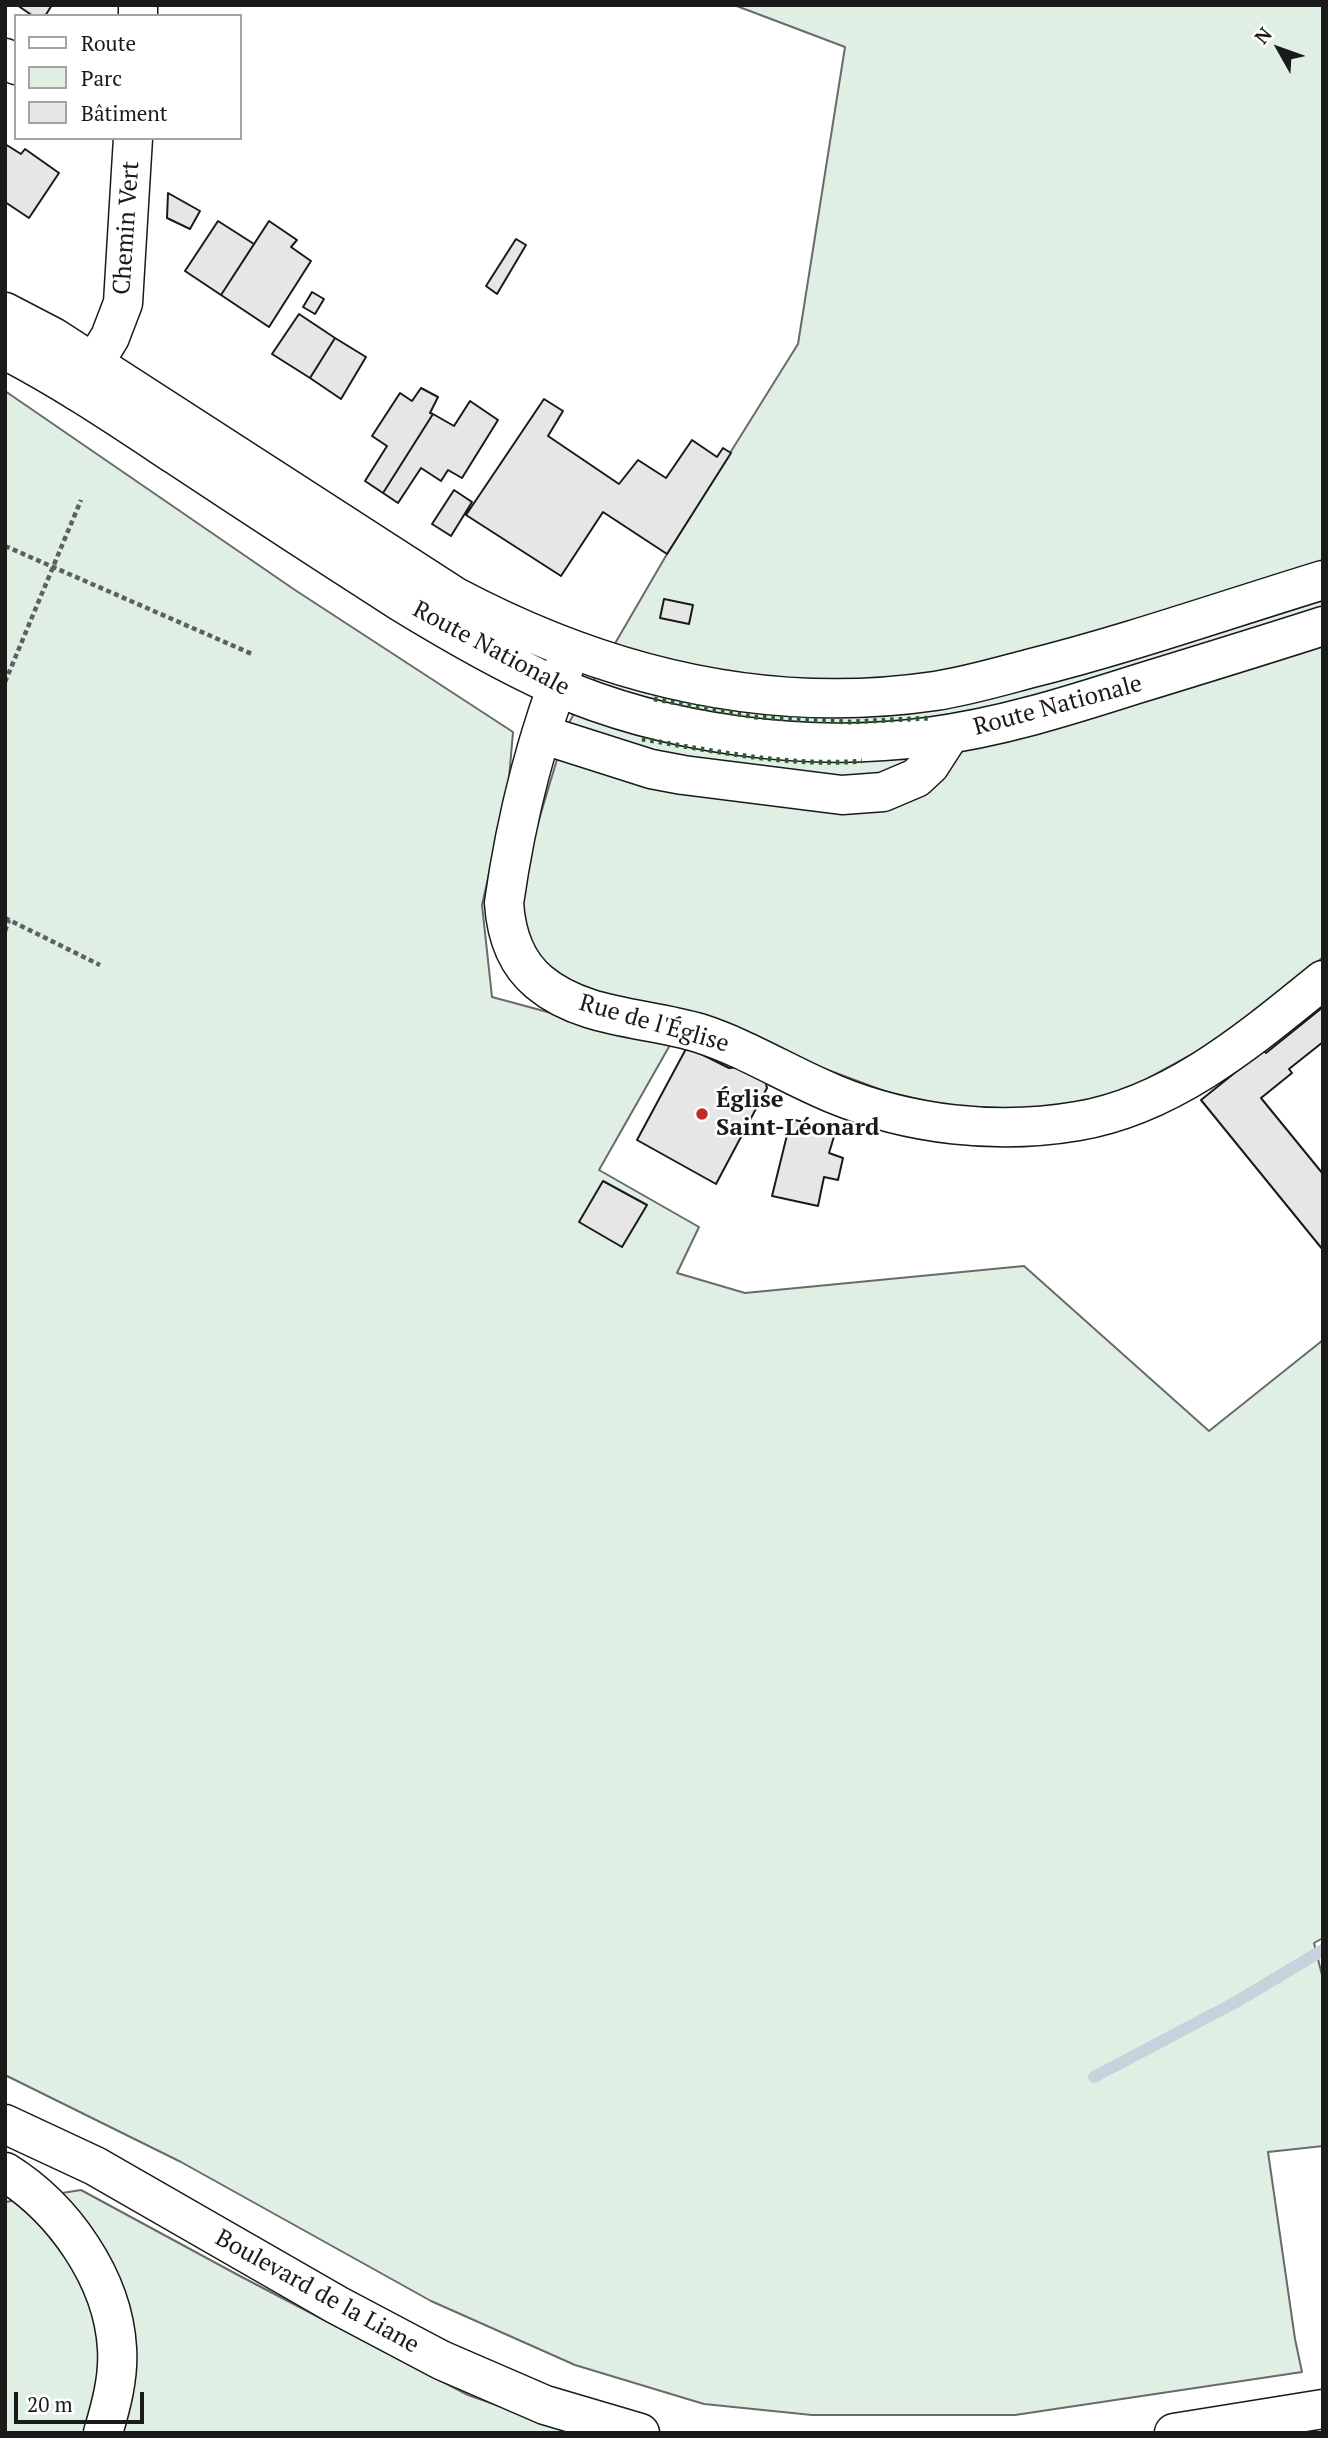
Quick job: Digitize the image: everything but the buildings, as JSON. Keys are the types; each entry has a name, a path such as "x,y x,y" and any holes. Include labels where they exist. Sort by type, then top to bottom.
{"main road":[{"name":"Chemin Vert","path":"85,377 110,337 123,303 130,140"},
{"name":"Route Nationale","path":"5,312 53,337 85,377 271,519 429,620 556,686 651,719 758,737 823,742 890,741 950,734 1058,709 1323,626"},
{"name":"Route Nationale","path":"5,351 85,377 454,596 517,628 602,662 700,687 814,699 877,697 937,690 1074,658 1323,580"},
{"name":"Rue de l'Église","path":"570,650 541,734 503,903 505,921 515,954 537,981 568,1000 586,1007 676,1027 719,1040 817,1087 913,1118 970,1125 1035,1126 1082,1121 1137,1103 1191,1078 1226,1055 1323,981"},
{"path":"541,734 651,769 842,795 883,792 916,778 929,765 950,734"},
{"name":"Boulevard de la Liane","path":"5,2124 95,2166 327,2300 441,2360 545,2405 640,2433"},
{"path":"5,2172 44,2200 60,2219 93,2269 106,2298 113,2320 117,2349 116,2378 103,2433"},
{"path":"1174,2433 1323,2409"},
{"path":"1291,2433 1323,2426"}],"path":[{"path":"5,682 81,500"},
{"path":"5,546 252,654"},
{"path":"5,931 7,919 100,965"}],"green space":[{"path":"734,5 1323,5 1323,957 1249,1023 1105,1102 976,1112 887,1092 734,1035 584,995 542,972 519,932 529,853 567,726 667,554 798,344 845,47"},
{"path":"5,391 295,590 513,732 508,790 482,905 492,997 670,1045 599,1170 699,1227 677,1273 745,1293 1024,1266 1209,1431 1323,1340 1323,1938 1314,1943 1323,1979 1323,2146 1268,2152 1302,2372 1015,2415 812,2415 704,2404 575,2365 431,2301 181,2162 5,2075"},
{"path":"81,2190 468,2395 576,2433 5,2433 5,2202"}],"waterway":[{"path":"1094,2077 1236,2002 1323,1950"}],"hedge":[{"path":"654,699 755,717 849,722 932,718"},
{"path":"642,739 779,760 862,761"}],"place":[{"name":"Église Saint-Léonard","path":"702,1114"}]}
